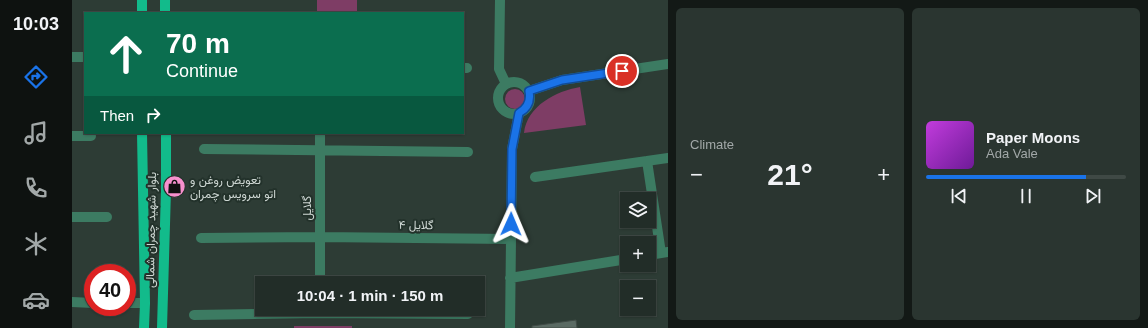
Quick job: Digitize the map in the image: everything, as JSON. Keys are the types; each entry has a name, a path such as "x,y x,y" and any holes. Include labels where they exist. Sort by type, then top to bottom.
{"main road":[{"path":"142,0 142,12"},
{"path":"165,0 165,12"},
{"name":"بلوار شهید چمران شمالی","path":"142,134 145,303 144,328"},
{"name":"بلوار شهید چمران شمالی","path":"162,328 166,134"}],"street":[{"path":"500,0 499,69 506,84"},
{"path":"72,57 84,57"},
{"path":"529,91 562,80 668,64"},
{"path":"511,82 522,83 529,91 530,96 528,107 519,113 514,114 504,110 499,102 499,92 502,87 511,82"},
{"path":"510,328 512,149 519,113"},
{"name":"گلایل","path":"320,134 320,276"},
{"path":"72,136 91,136"},
{"path":"204,149 468,152"},
{"path":"535,177 668,158"},
{"path":"647,161 664,253"},
{"path":"72,216 107,217"},
{"name":"گلایل ۴","path":"201,238 320,237 511,239"},
{"path":"510,278 620,260"},
{"path":"72,302 84,302"},
{"path":"136,303 145,303"},
{"path":"194,314 255,313"}],"shaded area":[{"path":"317,0 357,0 357,12 317,12"},
{"path":"580,87 586,125 524,133 526,123 531,115 544,101 562,92"},
{"path":"515,89 522,92 525,99 522,106 515,109 508,106 505,99 508,92"},
{"path":"294,326 352,326 352,328 294,328"}],"building":[{"path":"576,320 577,328 532,328 532,326"}],"place":[{"name":"تعویض روغن و اتو سرویس چمران","path":"175,187"}],"route":[{"path":"511,224 512,149 519,113 524,111 530,102 529,91 562,80 622,71"}]}
